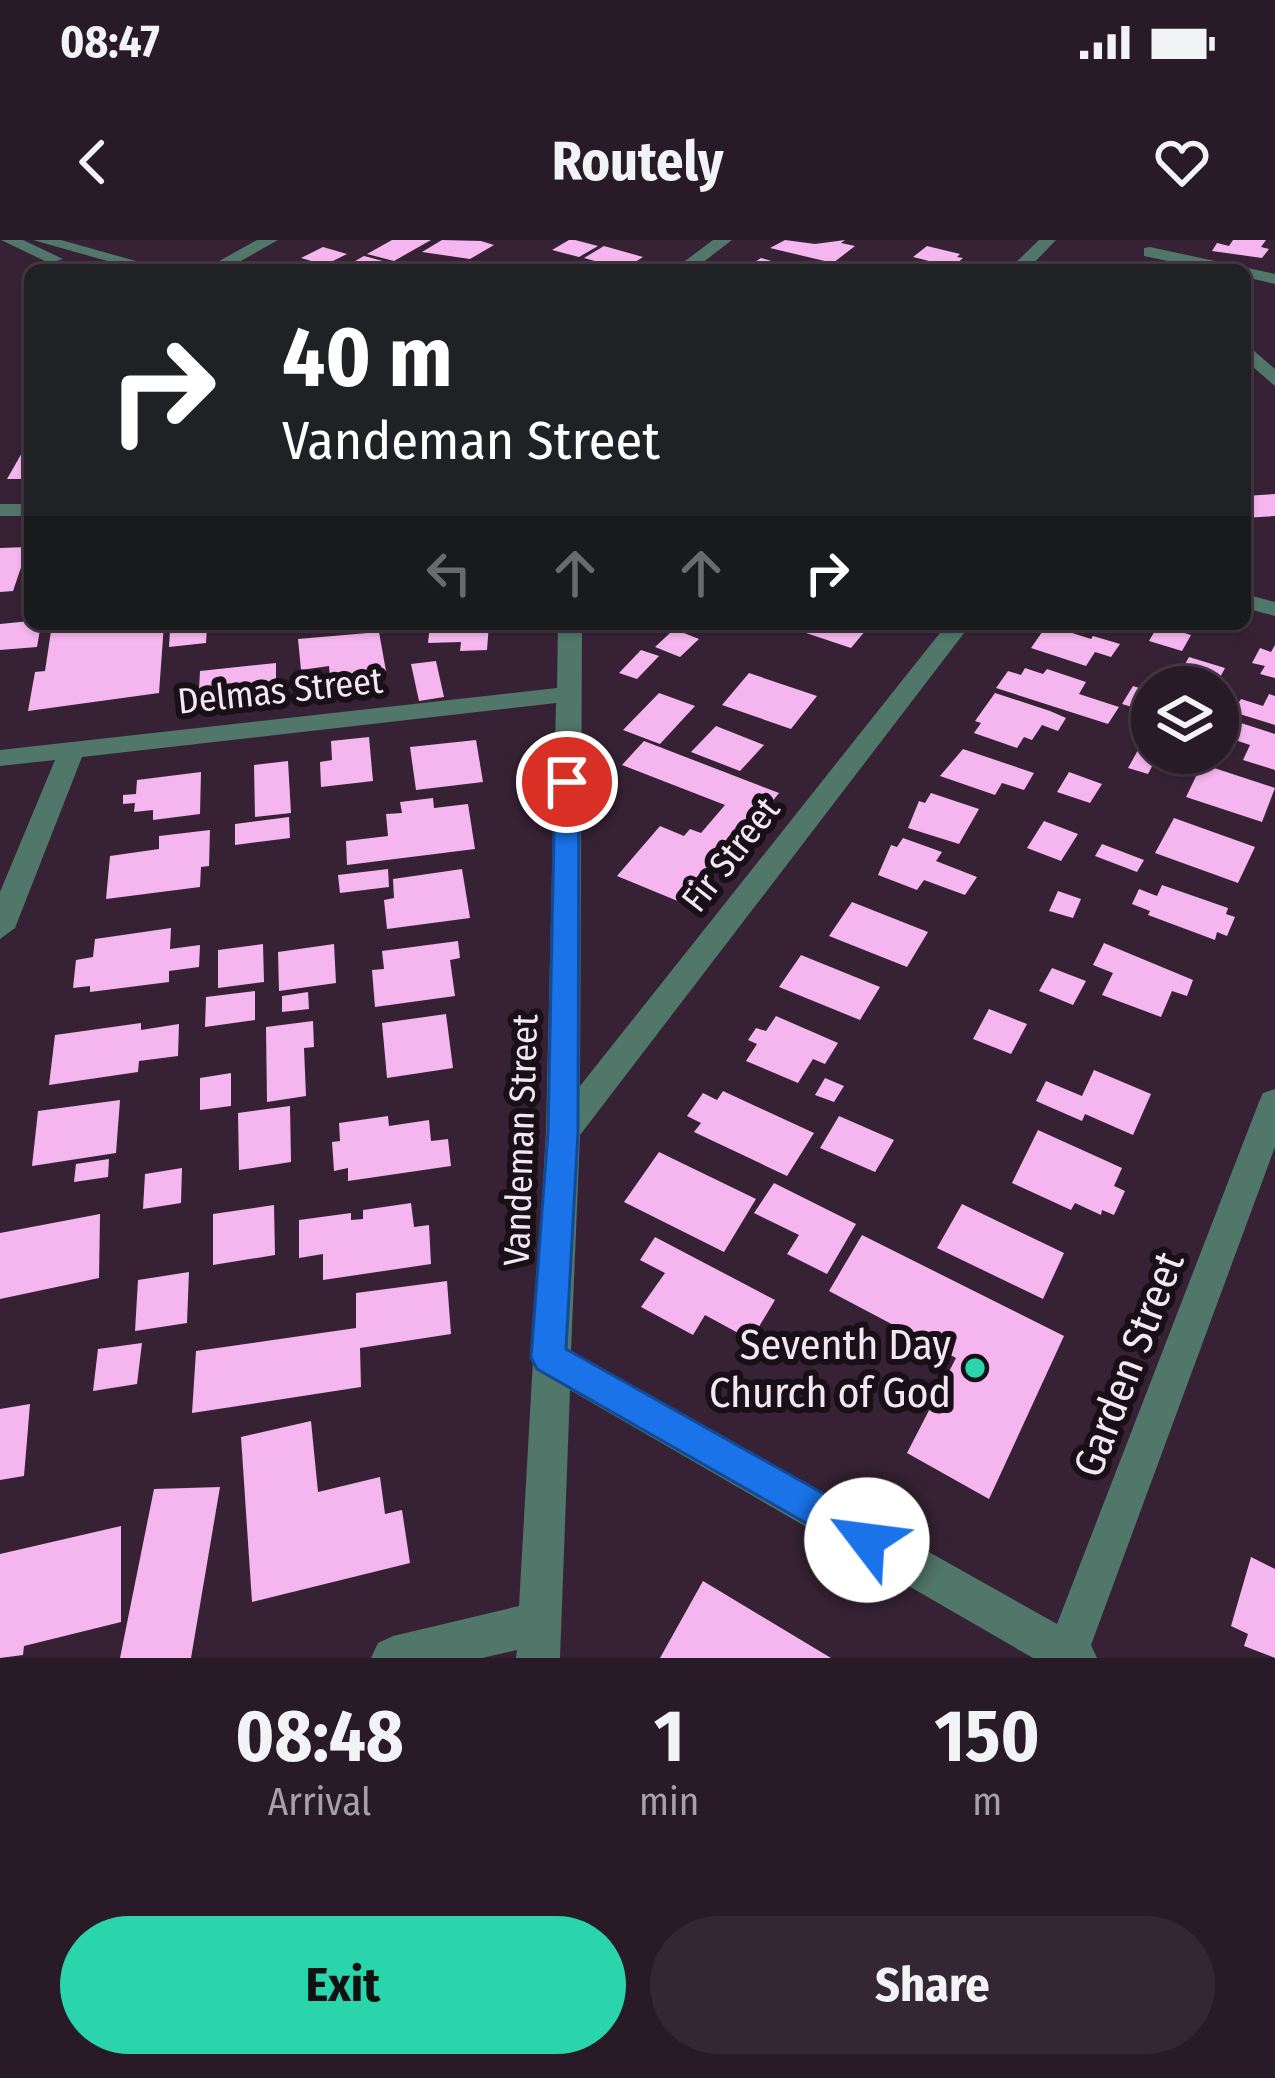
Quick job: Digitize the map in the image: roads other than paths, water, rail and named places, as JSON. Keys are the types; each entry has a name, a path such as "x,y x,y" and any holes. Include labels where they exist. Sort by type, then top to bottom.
{"street":[{"path":"9,240 130,264"},
{"path":"224,264 270,240"},
{"path":"1023,264 1048,240"},
{"path":"0,259 34,244 77,264"},
{"path":"690,244 717,244"},
{"path":"690,264 717,244"},
{"path":"1144,246 1211,264"},
{"path":"1251,355 1275,380"},
{"name":"Vandeman Street","path":"538,1640 563,1132 570,630"},
{"name":"Fir Street","path":"563,1132 953,630"},
{"name":"Delmas Street","path":"0,758 568,694"},
{"path":"0,928 72,750"},
{"name":"Garden Street","path":"1069,1656 1275,1102"},
{"path":"549,1358 1069,1656"},
{"path":"393,1658 538,1640"}],"place":[{"name":"Seventh Day Church of God","path":"975,1368"}]}
